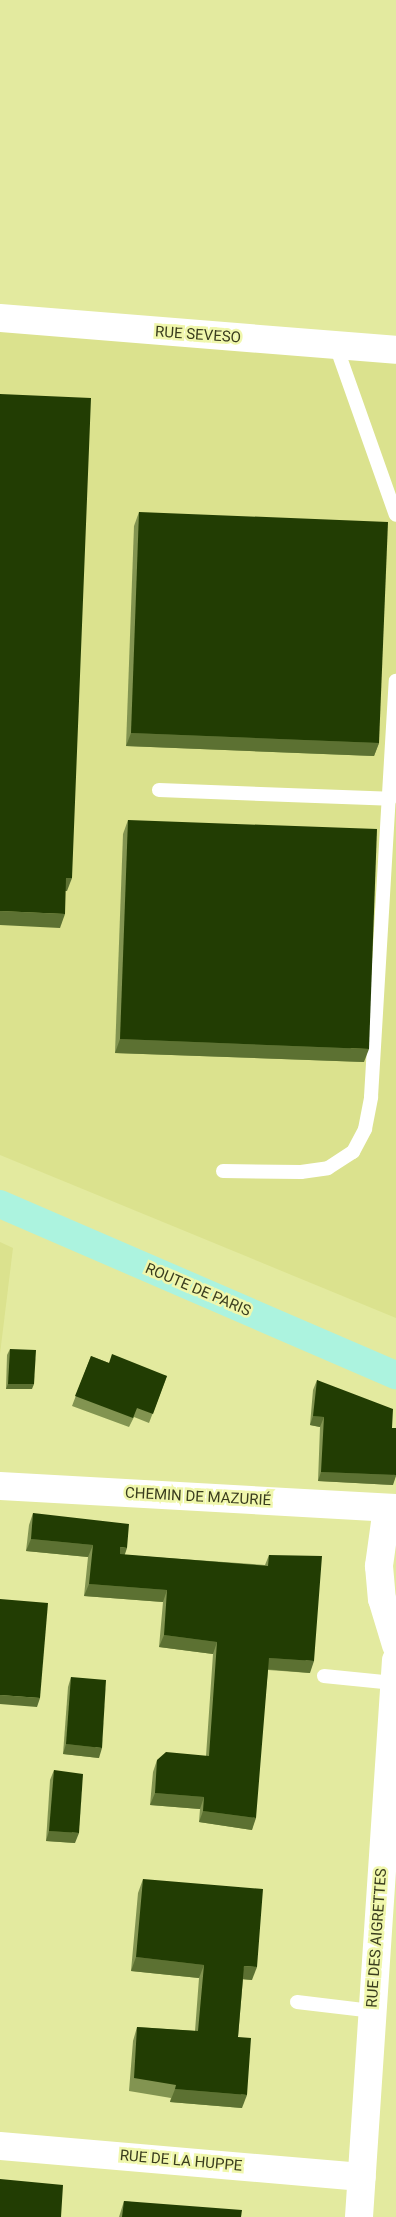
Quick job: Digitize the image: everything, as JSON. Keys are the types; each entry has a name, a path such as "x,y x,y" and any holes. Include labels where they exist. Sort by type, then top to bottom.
{"main road":[{"name":"ROUTE DE PARIS","path":"0,1204 396,1375"}],"street":[{"name":"RUE SEVESO","path":"0,318 396,350"},
{"name":"CHEMIN DE MAZURIÉ","path":"0,1486 392,1508"},
{"path":"392,1508 379,1566 382,1599 396,1646"},
{"name":"RUE DES AIGRETTES","path":"359,2217 395,1671"},
{"name":"RUE DE LA HUPPE","path":"0,2146 362,2177"}],"lane":[{"path":"336,346 396,515"},
{"path":"222,1171 302,1172 328,1168 353,1152 366,1129 370,1097 390,799 396,680"},
{"path":"158,790 390,799"},
{"path":"324,1676 395,1671"},
{"path":"297,2002 373,2011"}],"shaded area":[{"path":"0,330 396,361 396,1318 0,1155"},
{"path":"0,1242 13,1248 0,1354"}],"building":[{"path":"0,394 91,398 72,878 66,878 65,914 0,911"},
{"path":"139,512 388,522 379,743 131,733"},
{"path":"128,820 377,829 369,1049 120,1039"},
{"path":"10,1349 36,1350 34,1384 8,1384"},
{"path":"112,1354 167,1376 153,1414 137,1408 133,1418 75,1396 91,1356 109,1363"},
{"path":"317,1380 393,1409 392,1428 396,1428 396,1475 321,1472 324,1417 313,1416"},
{"path":"33,1513 129,1524 127,1548 120,1547 120,1554 268,1566 269,1555 322,1556 314,1661 269,1658 256,1818 203,1811 204,1797 155,1793 157,1760 166,1752 209,1756 217,1642 164,1635 167,1590 89,1584 93,1545 31,1539"},
{"path":"0,1599 48,1603 40,1698 0,1695"},
{"path":"71,1677 106,1680 102,1748 66,1744"},
{"path":"54,1770 83,1774 79,1833 49,1831"},
{"path":"143,1879 263,1889 257,1967 244,1966 238,2037 251,2038 247,2095 175,2089 176,2085 134,2078 137,2027 198,2031 204,1965 136,1957"},
{"path":"0,2179 63,2185 61,2217 0,2217"},
{"path":"124,2201 242,2210 241,2217 122,2217"}]}
